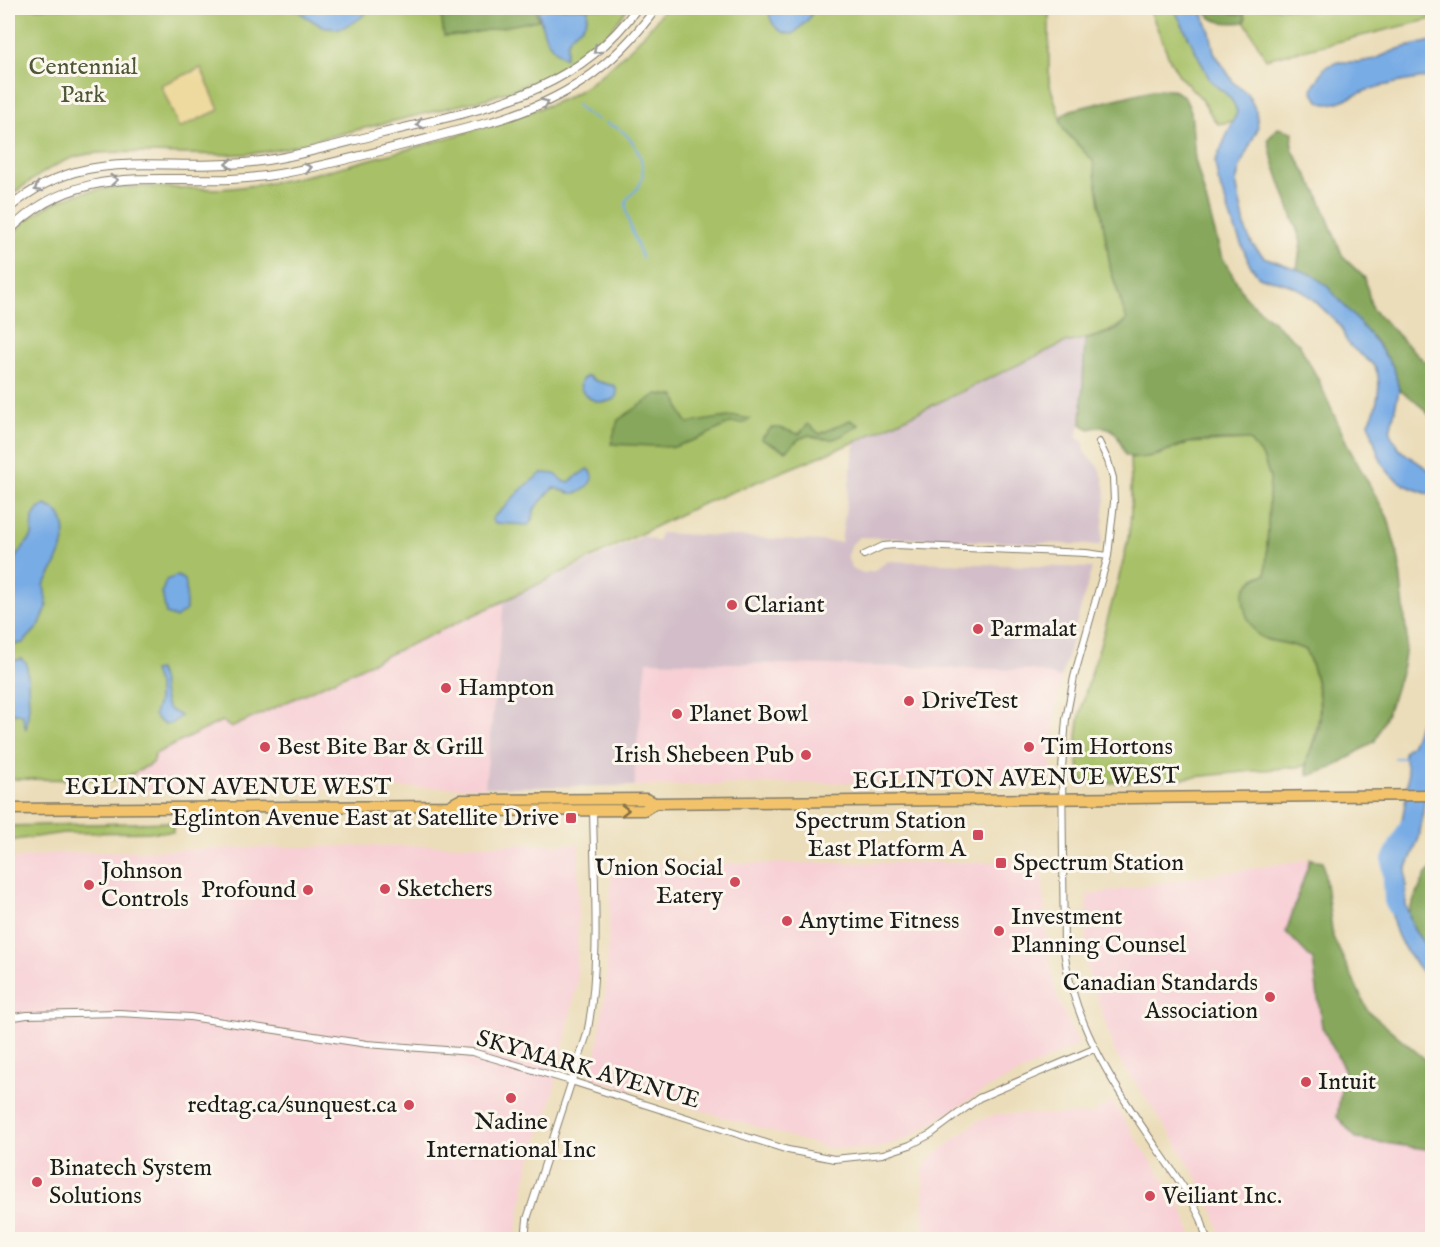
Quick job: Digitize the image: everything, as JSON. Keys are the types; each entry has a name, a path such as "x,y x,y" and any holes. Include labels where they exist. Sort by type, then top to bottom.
{"main road":[{"name":"EGLINTON AVENUE WEST","path":"8,809 449,806 461,811 593,805 646,799 655,802 1063,800 1432,795"}],"street":[{"path":"8,209 30,192 57,178 90,168 128,164 229,164 276,159 520,97 561,77 594,54 622,27 637,8"},
{"path":"8,232 40,204 81,186 105,181 237,180 276,175 525,112 583,82 601,68 634,37 656,8"},
{"path":"1099,442 1113,478 1114,502 1108,556 1074,677 1063,745 1065,960 1074,999 1094,1049 1188,1194 1201,1219 1207,1239"},
{"path":"864,555 883,546 895,545 1086,553 1108,556"},
{"path":"525,1239 529,1215 587,1034 592,1007 595,956 593,805"},
{"name":"SKYMARK AVENUE","path":"8,1018 27,1015 119,1013 190,1017 367,1044 472,1052 788,1150 821,1158 847,1159 883,1154 910,1144 930,1134 979,1098 1094,1049"}],"shaded area":[{"path":"1085,340 1081,423 1076,437 1084,443 1085,453 1096,463 1103,477 1106,492 1101,545 859,537 850,546 847,557 852,568 863,573 874,571 888,561 1092,568 1061,678 1032,670 647,661 635,762 635,786 485,787 504,601 644,536 658,542 660,533 841,542 855,442 1064,343"},
{"path":"504,601 485,787 120,790 121,780 152,763 155,754 178,742 222,721 231,728"},
{"path":"646,661 1032,670 1061,678 1054,723 1051,779 635,786 635,762"},
{"path":"579,844 577,984 552,1099 529,1164 515,1239 8,1239 8,860 57,853 286,847"},
{"path":"1310,859 1286,932 1313,960 1322,1027 1344,1069 1343,1087 1357,1139 1432,1150 1432,1239 1222,1239 1209,1198 1173,1138 1116,1055 1086,964 1087,895"},
{"path":"1041,862 1049,962 1058,1000 1079,1044 988,1088 908,1138 876,1149 828,1148 591,1078 606,987 612,864"},
{"path":"1112,1102 1182,1207 1193,1239 924,1239 923,1170 928,1160 978,1121 998,1114 1089,1115"}],"green space":[{"name":"Centennial Park","path":"8,8 628,8 612,29 543,79 489,98 271,151 210,155 113,152 79,156 50,168 8,197"},
{"path":"440,8 535,8 539,20 462,35 444,36"},
{"path":"664,8 1049,8 1049,82 1064,130 1093,161 1111,271 1127,320 1105,333 1064,343 855,442 695,507 504,601 231,728 222,721 155,754 153,763 121,780 8,779 8,239 27,220 47,206 90,191 137,187 227,189 282,181 427,144 545,106 571,96 599,76 637,42"},
{"path":"1149,8 1174,8 1218,88 1228,94 1235,104 1237,112 1235,121 1218,124 1202,99 1180,77 1170,60"},
{"path":"1202,8 1230,8 1231,12 1245,15 1245,22 1220,22 1210,17"},
{"path":"1230,8 1432,8 1432,19 1266,59 1245,22 1246,18 1231,12"},
{"path":"1171,89 1184,96 1191,111 1195,159 1221,255 1246,298 1299,344 1317,377 1349,448 1388,518 1399,560 1407,639 1403,666 1392,701 1375,741 1332,768 1308,776 1307,760 1317,735 1320,713 1319,692 1310,660 1306,650 1261,637 1249,621 1243,598 1247,586 1253,580 1266,574 1270,477 1263,457 1249,440 1188,443 1157,454 1141,458 1133,457 1125,455 1114,431 1104,427 1089,429 1081,424 1085,340 1116,330 1127,320 1111,271 1093,161 1064,130 1060,121 1063,114 1071,110 1152,90"},
{"path":"1278,128 1293,132 1292,149 1318,194 1343,257 1365,278 1372,309 1424,361 1432,362 1432,418 1417,402 1399,390 1394,368 1375,340 1313,275 1297,269 1301,242 1273,161 1268,139"},
{"path":"657,394 675,396 688,423 735,416 750,419 745,423 731,423 674,447 611,444 618,420"},
{"path":"850,420 859,425 841,436 824,439 809,435 799,439 786,451 761,439 771,428 780,428 799,434 808,424 820,434"},
{"path":"1249,440 1263,457 1270,477 1266,574 1254,578 1267,640 1306,650 1319,696 1318,721 1305,766 1092,784 1082,780 1078,763 1078,728 1085,693 1127,544 1131,512 1130,458 1156,456 1188,443"},
{"path":"173,822 173,832 63,833 8,841 8,826"},
{"path":"1310,859 1323,861 1333,937 1368,1011 1432,1065 1432,1150 1357,1139 1337,1117 1344,1069 1322,1027 1313,960 1286,932"},
{"path":"1432,868 1432,955 1414,930 1408,913 1426,874"}],"sand":[{"path":"201,68 219,110 179,128 161,85"}],"water":[{"path":"294,8 369,8 362,17 347,26 331,28 316,23"},
{"path":"538,8 588,8 586,21 568,41 565,58 553,48 546,37"},
{"path":"772,8 815,8 807,21 793,34 784,33 774,25 769,12"},
{"path":"1174,8 1200,8 1210,32 1214,52 1234,83 1248,94 1256,111 1258,128 1241,164 1236,182 1246,231 1253,245 1264,257 1313,275 1329,288 1375,341 1394,368 1399,390 1390,432 1400,450 1432,472 1432,495 1416,490 1394,478 1377,451 1369,422 1375,410 1379,385 1373,365 1351,347 1339,324 1309,296 1288,284 1259,277 1249,263 1218,180 1215,162 1237,112 1229,97 1210,80"},
{"path":"1432,41 1432,77 1376,88 1333,104 1322,103 1313,92 1312,89 1325,67 1338,62 1375,59 1398,49"},
{"path":"588,376 596,381 615,386 616,398 607,401 591,399 582,390 580,384"},
{"path":"587,469 593,476 586,488 572,493 553,488 535,508 528,525 494,523 492,519 514,496 542,473 555,474 564,482 569,482"},
{"path":"46,505 60,515 65,534 61,552 44,585 47,607 39,626 23,643 8,646 8,582 17,555 32,536 33,517 38,509"},
{"path":"177,576 185,580 186,610 176,618 166,614 162,592 166,580"},
{"path":"21,659 27,664 29,706 26,730 22,714 8,712 8,662"},
{"path":"158,670 166,705 181,716 170,724 164,724 154,715 158,701 158,685 153,671"},
{"path":"1432,703 1432,750 1419,838 1406,870 1406,906 1414,930 1432,955 1432,983 1410,956 1396,933 1390,889 1406,796 1408,775 1404,751 1412,744 1422,716"}],"waterway":[{"path":"576,104 582,111 598,120"},
{"path":"605,123 618,128"},
{"path":"621,130 637,149 642,165 641,182 626,203 629,223 642,258"},
{"path":"1395,758 1404,758"},
{"path":"1394,908 1391,901 1389,859 1407,824"}],"place":[{"name":"Clariant","path":"732,605"},
{"name":"Parmalat","path":"978,629"},
{"name":"Hampton","path":"446,688"},
{"name":"DriveTest","path":"909,701"},
{"name":"Planet Bowl","path":"677,714"},
{"name":"Best Bite Bar & Grill","path":"265,747"},
{"name":"Tim Hortons","path":"1029,747"},
{"name":"Irish Shebeen Pub","path":"806,755"},
{"name":"Eglinton Avenue East at Satellite Drive","path":"571,818"},
{"name":"Spectrum Station East Platform A","path":"978,835"},
{"name":"Spectrum Station","path":"1001,863"},
{"name":"Union Social Eatery","path":"735,882"},
{"name":"Johnson Controls","path":"89,885"},
{"name":"Sketchers","path":"385,889"},
{"name":"Profound","path":"308,890"},
{"name":"Anytime Fitness","path":"787,921"},
{"name":"Investment Planning Counsel","path":"999,931"},
{"name":"Canadian Standards Association","path":"1270,997"},
{"name":"Intuit","path":"1306,1082"},
{"name":"Nadine International Inc","path":"511,1098"},
{"name":"redtag.ca/sunquest.ca","path":"409,1105"},
{"name":"Binatech System Solutions","path":"37,1182"},
{"name":"Veiliant Inc.","path":"1150,1196"}]}
